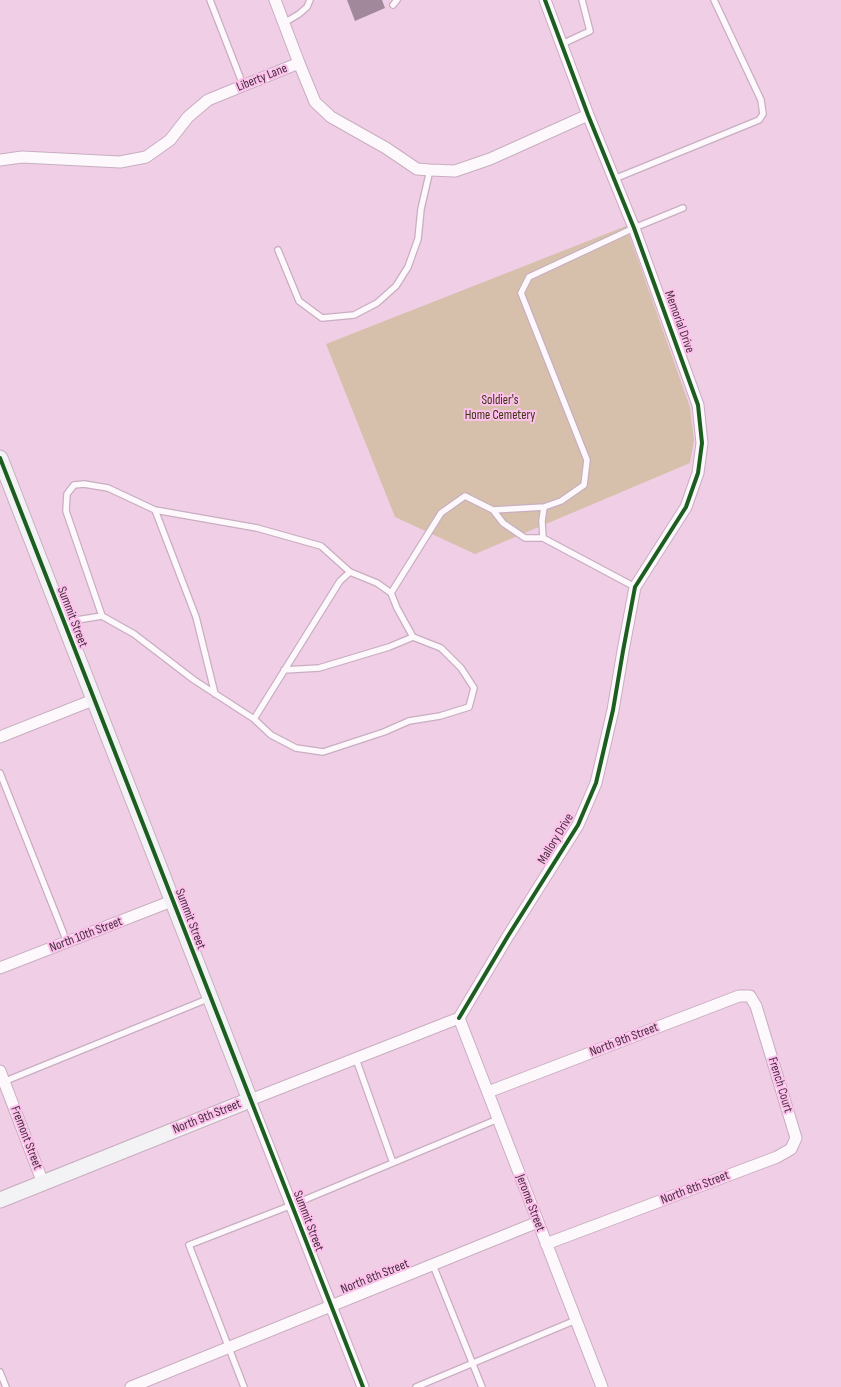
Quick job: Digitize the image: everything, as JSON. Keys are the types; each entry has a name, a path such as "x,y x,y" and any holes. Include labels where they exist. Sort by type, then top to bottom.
{"street":[{"path":"275,0 299,63"},
{"name":"Memorial Drive","path":"545,0 588,115 634,228 698,405 702,443 698,473 686,507 636,588 622,651"},
{"name":"Liberty Lane","path":"0,160 22,157 120,162 146,157 170,140 188,117 208,100 299,63 315,102 332,117 386,148 417,168 455,171 490,159 588,115"},
{"name":"Summit Street","path":"1,464 363,1387"},
{"name":"Mallory Drive","path":"459,1018 508,936 578,825 596,783 613,710 622,651"},
{"path":"0,737 93,700"},
{"name":"North 10th Street","path":"0,968 172,902"},
{"name":"North 9th Street","path":"488,1092 739,996 750,996 756,1006"},
{"name":"French Court","path":"756,1006 796,1138 791,1149 777,1157"},
{"name":"North 9th Street","path":"0,1200 459,1018"},
{"name":"Jerome Street","path":"459,1018 602,1387"},
{"name":"Fremont Street","path":"1,1078 43,1183"},
{"name":"North 8th Street","path":"546,1244 777,1157"},
{"name":"North 8th Street","path":"131,1387 538,1222"}],"lane":[{"path":"210,0 243,85"},
{"path":"284,23 307,7 310,0"},
{"path":"393,5 397,0"},
{"path":"562,44 590,31 582,0"},
{"path":"614,179 759,120 763,114 761,100 714,0"},
{"path":"278,250 299,301 322,318 354,315 377,303 396,286 408,267 418,239 430,170"},
{"path":"493,510 544,507 561,501 584,485 587,460 521,292 529,277 634,228 683,208"},
{"path":"64,622 102,616 134,634 194,680 254,719 271,735 296,748 323,752 384,732 409,721 440,716 469,707 474,688 461,668 441,648 413,636 397,608 391,593 377,583 350,572 321,546 257,528 155,510 108,488 84,484 74,485 67,494 66,511 102,616"},
{"path":"391,593 441,513 465,496 493,510 503,524 525,538 543,538 636,588"},
{"path":"543,538 542,521 544,507"},
{"path":"155,510 196,617 215,694"},
{"path":"254,719 340,581 350,572"},
{"path":"284,670 319,668 389,647 413,636"},
{"path":"0,773 67,942"},
{"path":"1,1078 210,998"},
{"path":"356,1059 393,1163"},
{"path":"244,1387 189,1245 292,1205 498,1119"},
{"path":"433,1265 482,1387"},
{"path":"416,1387 576,1320"},
{"path":"0,1372 6,1387"}],"green space":[{"name":"Soldier's Home Cemetery","path":"626,226 690,407 694,440 690,463 475,554 395,517 326,344"}],"building":[{"path":"347,0 382,0 385,8 355,21"}],"cycle path":[{"path":"459,1018 508,936 578,825 596,783 613,710 635,587 686,507 698,473 702,443 698,405 634,228 588,115 545,0"},
{"path":"0,458 363,1387"}]}
